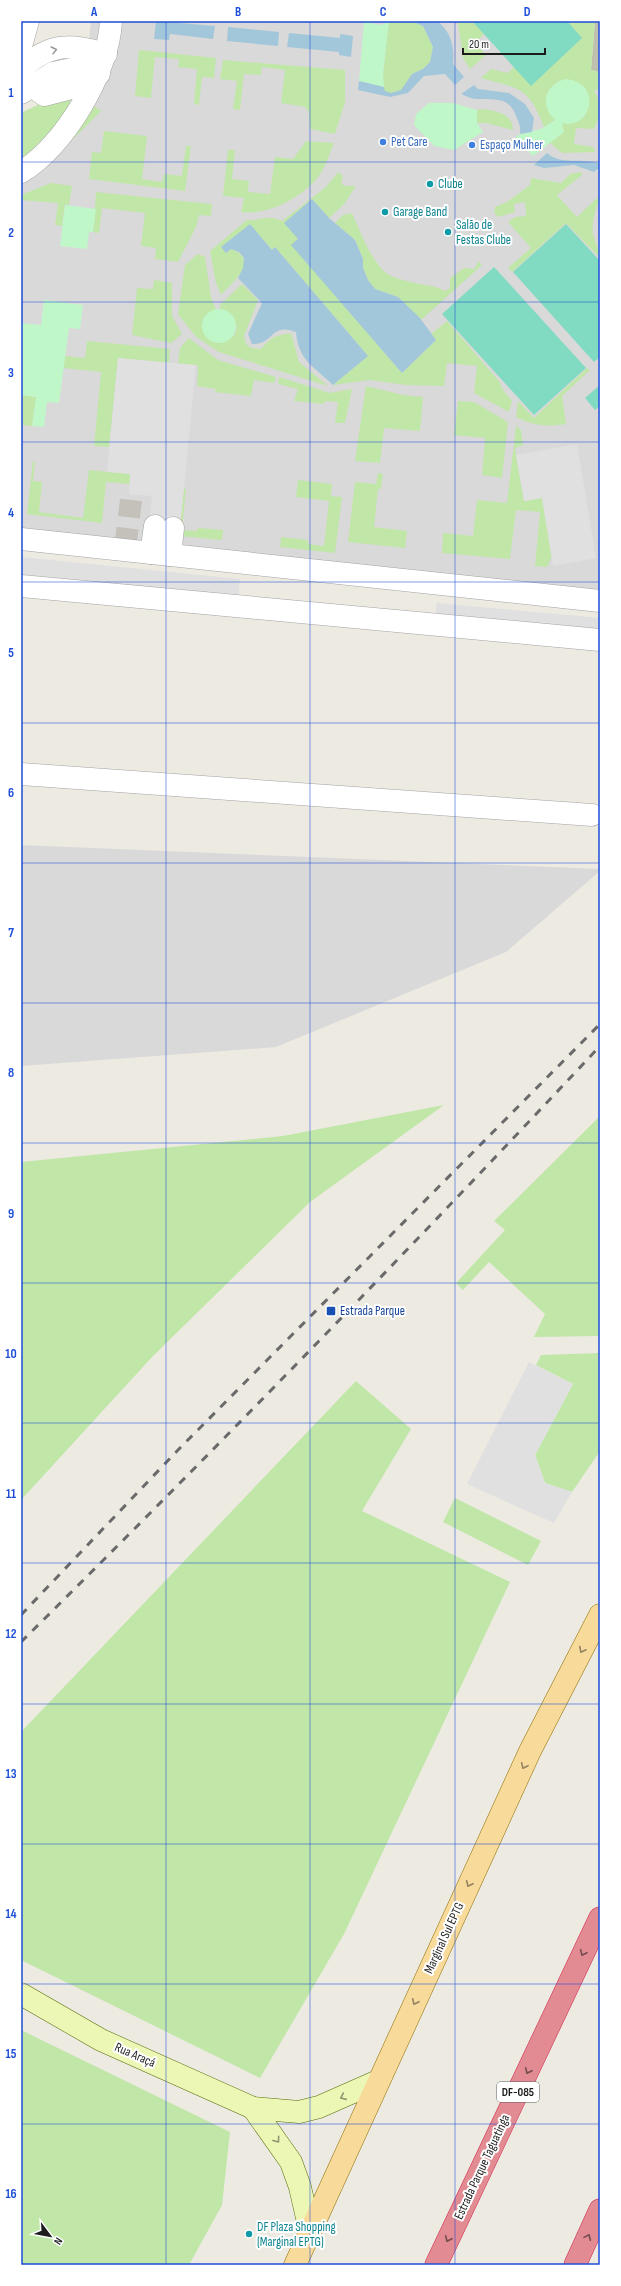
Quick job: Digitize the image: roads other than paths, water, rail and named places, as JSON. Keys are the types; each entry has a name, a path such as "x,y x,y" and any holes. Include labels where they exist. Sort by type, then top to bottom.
{"highway":[{"name":"Estrada Parque Taguatinga","path":"436,2265 600,1918"},
{"path":"575,2265 600,2210"}],"main road":[{"name":"Marginal Sul EPTG","path":"295,2265 530,1751 600,1615"},
{"name":"Rua Araçá","path":"21,1994 101,2040 254,2108 279,2112 305,2110 319,2107 378,2081"},
{"path":"254,2108 291,2162 300,2187 310,2231"}],"street":[{"path":"21,46 28,21"},
{"path":"21,172 32,166 71,123 103,64 111,21"},
{"path":"24,82 53,73 103,64"},
{"path":"24,82 44,95 75,87 88,93"},
{"path":"160,554 164,527"},
{"path":"21,539 600,601"},
{"path":"21,586 600,640"},
{"path":"21,774 592,815"}],"water":[{"path":"156,21 215,26 213,39 170,34 169,40 154,39"},
{"path":"411,21 437,21 442,25 449,35 453,46 453,64 464,77 455,85 445,74 424,76 408,93 390,97 358,90 359,81 384,87 385,91 391,93 401,90 412,74 423,69 430,62 433,47 423,26"},
{"path":"228,27 279,32 278,46 227,41"},
{"path":"289,33 340,38 340,34 353,36 351,57 339,55 339,52 287,47"},
{"path":"474,85 478,89 509,93 525,104 534,118 532,132 520,134 520,125 513,110 505,102 500,100 474,99 461,94"},
{"path":"547,153 559,159 593,162 600,164 600,167 594,172 574,165 544,168 534,165"},
{"path":"312,199 329,218 355,240 363,259 363,268 368,280 375,289 398,297 420,318 436,340 402,373 291,245 298,239 284,223"},
{"path":"250,224 272,250 275,247 368,356 333,385 308,363 300,350 296,332 281,330 264,341 252,344 248,334 262,303 238,278 243,268 244,258 239,252 231,249 226,253 221,247"}],"tunnel":[{"path":"125,550 131,500"}],"railway":[{"path":"21,1615 178,1450 600,1024"},
{"path":"21,1642 314,1347 600,1046"}],"place":[{"name":"Pet Care","path":"383,142"},
{"name":"Espaço Mulher","path":"472,145"},
{"name":"Clube","path":"430,184"},
{"name":"Garage Band","path":"385,212"},
{"name":"Salão de Festas Clube","path":"448,232"},
{"name":"Estrada Parque","path":"331,1311"},
{"name":"DF Plaza Shopping (Marginal EPTG)","path":"249,2234"}]}
